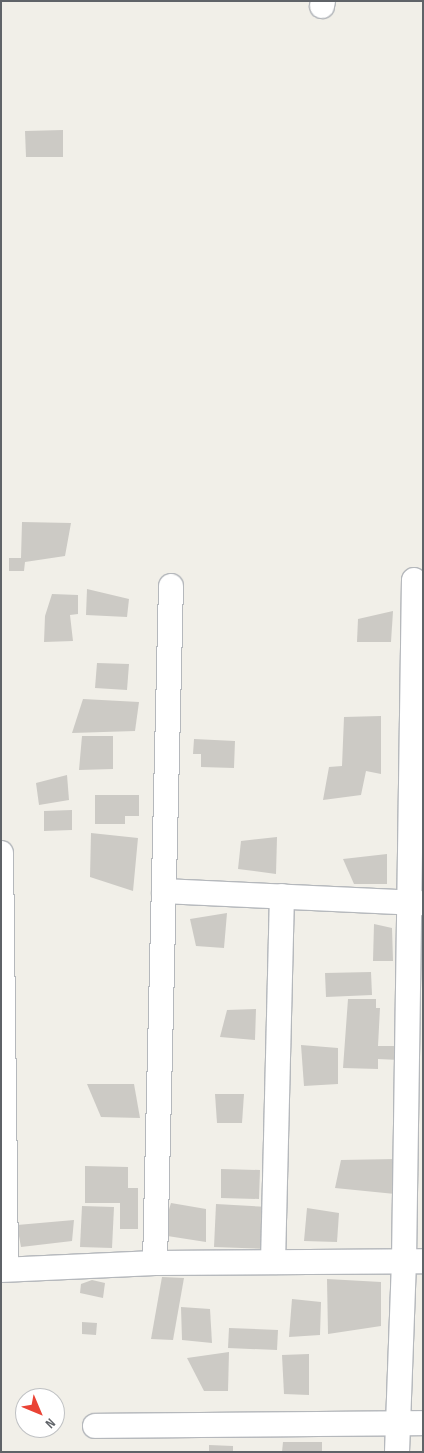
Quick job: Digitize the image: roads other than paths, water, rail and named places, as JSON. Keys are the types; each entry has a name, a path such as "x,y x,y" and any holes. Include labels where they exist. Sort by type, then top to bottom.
{"street":[{"path":"398,1452 398,1423 413,1261 416,902 414,580"},
{"path":"155,1263 171,586"},
{"path":"1,853 4,1270 155,1263 413,1261"},
{"path":"164,891 416,902"},
{"path":"273,1262 282,896"},
{"path":"95,1426 423,1423"}]}
